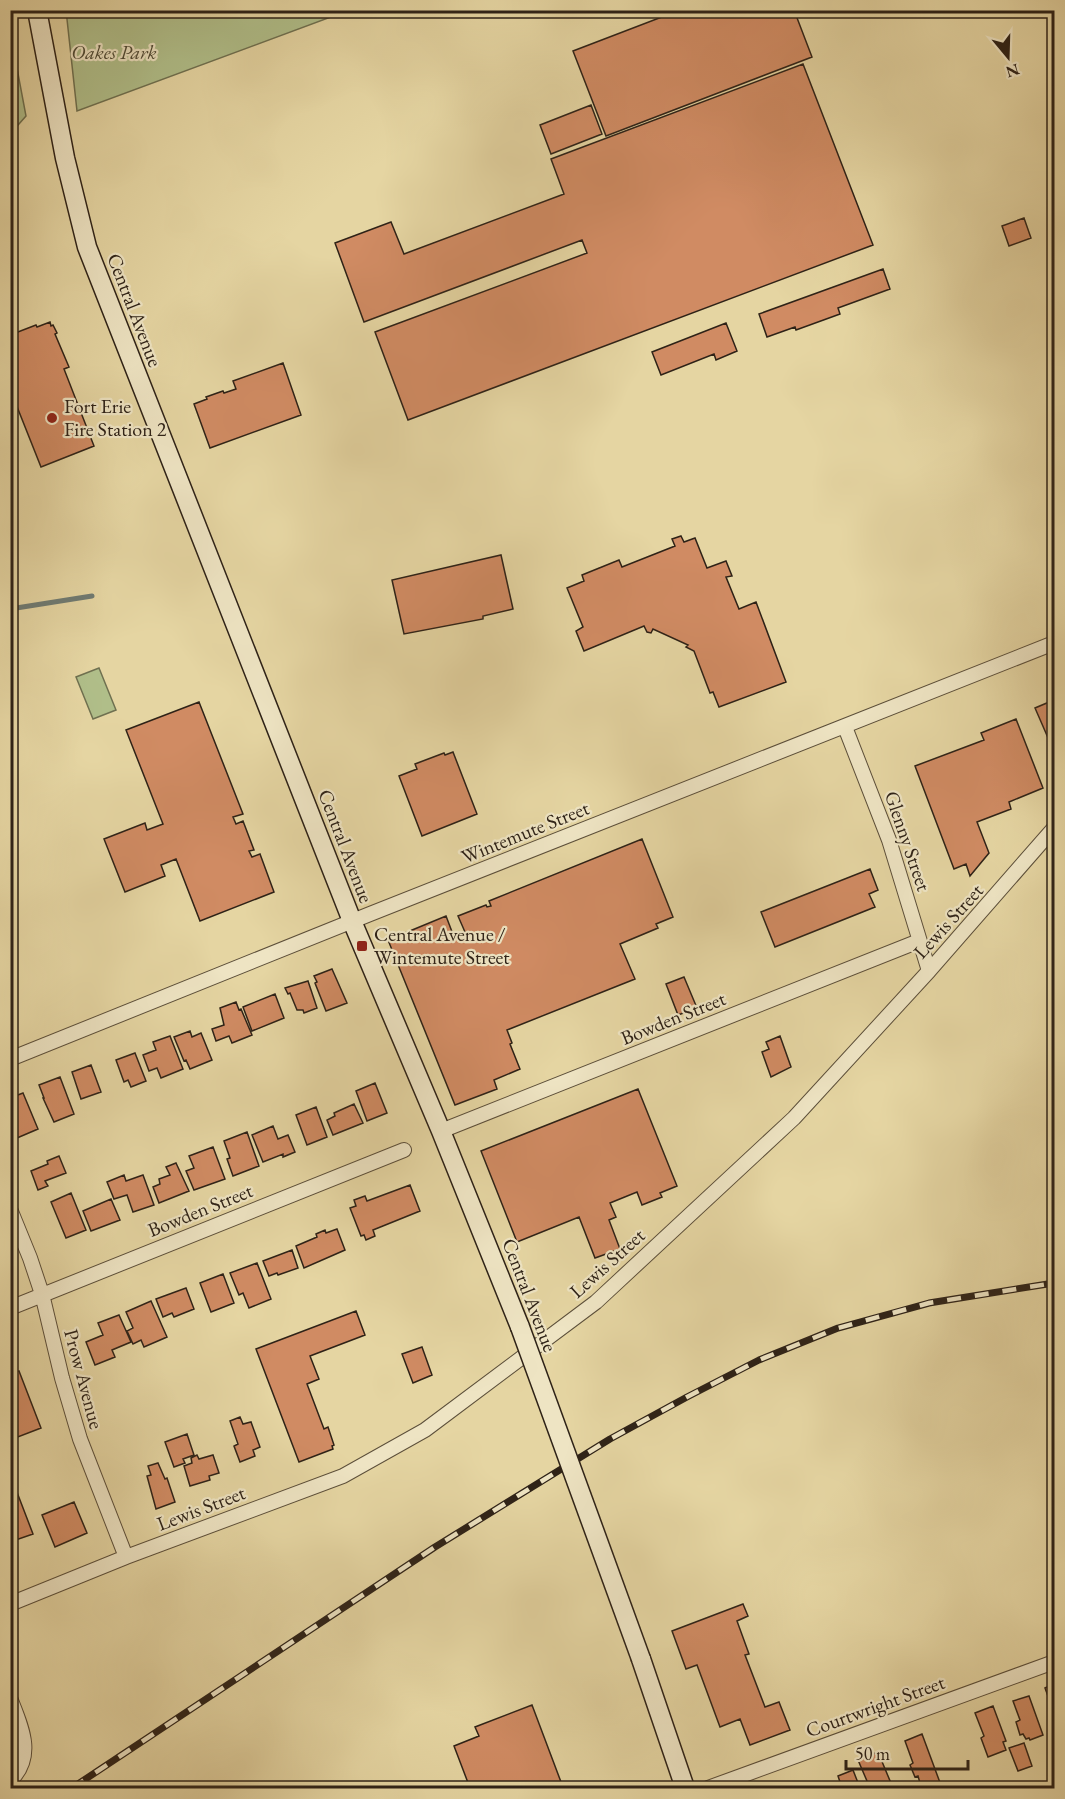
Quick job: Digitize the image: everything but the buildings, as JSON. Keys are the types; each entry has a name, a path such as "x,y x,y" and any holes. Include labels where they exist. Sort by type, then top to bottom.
{"main road":[{"name":"Central Avenue","path":"37,10 65,158 87,247 352,921 441,1131 519,1327 685,1788"}],"street":[{"name":"Wintemute Street","path":"10,1059 1054,643"},
{"name":"Glenny Street","path":"845,727 889,840 929,971"},
{"name":"Lewis Street","path":"10,1604 126,1557 343,1476 425,1430 596,1302 794,1118 929,971 1054,828"},
{"name":"Bowden Street","path":"441,1131 919,941"},
{"name":"Bowden Street","path":"10,1308 404,1150"},
{"name":"Prow Avenue","path":"10,1209 42,1294 71,1409 126,1557"},
{"name":"Courtwright Street","path":"708,1788 1054,1662"},
{"path":"10,1698 25,1735 26,1756 18,1773 10,1781"}],"green space":[{"name":"Oakes Park","path":"66,10 347,10 347,11 77,111"},
{"path":"10,17 26,116 11,133"},
{"path":"99,668 116,710 93,719 76,677"}],"waterway":[{"path":"10,609 92,596"}],"railway":[{"path":"72,1788 435,1547 610,1439 687,1397 759,1360 838,1328 929,1303 1054,1283"}],"place":[{"name":"Fort Erie Fire Station 2","path":"52,418"},
{"name":"Central Avenue / Wintemute Street","path":"362,946"}]}
